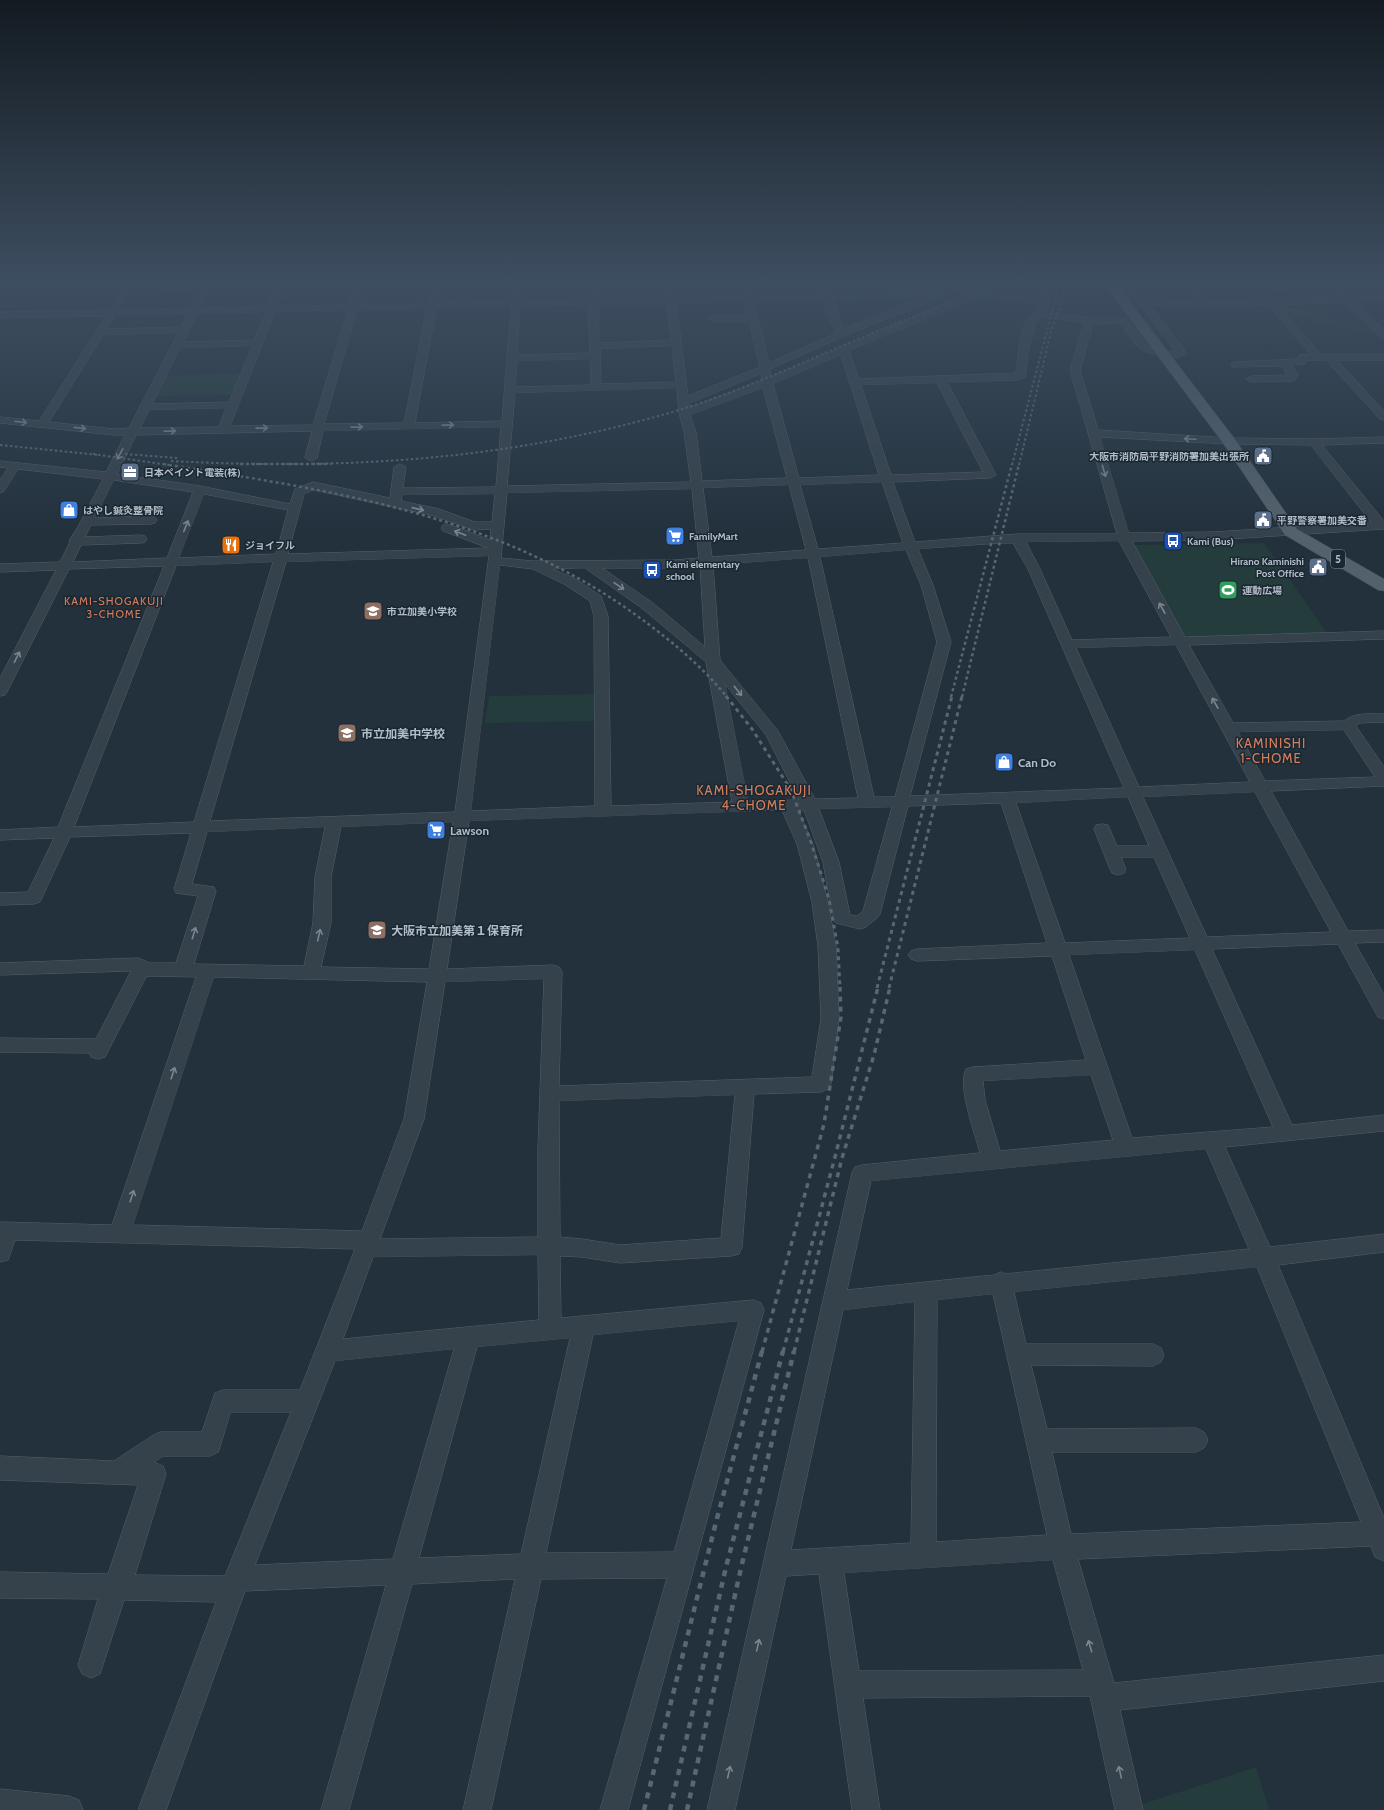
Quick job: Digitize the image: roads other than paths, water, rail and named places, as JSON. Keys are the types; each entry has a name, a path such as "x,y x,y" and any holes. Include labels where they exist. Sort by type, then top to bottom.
{"main road":[{"name":"5","path":"1172,365 1228,441 1291,532 1384,586"}],"street":[{"path":"42,424 79,365"},
{"path":"0,692 75,541 166,365"},
{"path":"223,429 249,365"},
{"path":"311,458 318,427 336,365"},
{"path":"409,426 421,365"},
{"path":"152,1810 235,1584 327,1351 414,1119 462,818 499,525 512,365"},
{"path":"595,365 596,388"},
{"path":"680,365 683,407 690,432 706,562 713,661 741,807"},
{"path":"683,407 771,365"},
{"path":"683,407 767,383 808,365"},
{"path":"587,564 648,606 713,661 773,734 810,805 831,862 842,919 860,923 871,914 944,642 927,584 910,545 886,478 849,365"},
{"path":"855,382 1017,377 1021,375 1022,365"},
{"path":"1076,365 1075,370 1124,538 1229,728 1342,938 1384,1012"},
{"path":"1251,379 1291,378 1292,376 1286,365"},
{"path":"1337,365 1384,417"},
{"path":"765,368 767,383 813,553 868,803"},
{"path":"183,970 208,891 182,889 281,558 299,492 346,500 395,502 502,489 606,488 990,475 941,380"},
{"path":"510,390 682,385"},
{"path":"144,408 233,405"},
{"path":"0,420 131,432 507,424"},
{"path":"1094,433 1228,441 1314,442 1384,440"},
{"path":"1314,442 1381,525"},
{"path":"0,464 109,476 200,490 294,508"},
{"path":"0,489 15,466"},
{"path":"395,502 400,467"},
{"path":"0,899 34,898 64,832 200,490"},
{"path":"395,502 435,512 474,526 499,525"},
{"path":"395,502 426,520 495,553 532,565 568,581 596,599 601,616 603,811"},
{"path":"85,522 151,520"},
{"path":"532,565 675,564 1017,538 1124,538 1291,532 1381,525"},
{"path":"1017,538 1034,569 1066,644 1286,1134"},
{"path":"75,541 142,539"},
{"path":"0,568 281,558 495,553"},
{"path":"1066,644 1181,642 1384,635"},
{"path":"1229,728 1348,725 1355,719 1384,718"},
{"path":"1348,725 1384,778"},
{"path":"0,836 334,821 462,818 603,811 788,806 1134,793 1384,781"},
{"path":"1007,798 1057,950 1125,1146"},
{"path":"551,1094 821,1084 830,1019 827,946 820,902 805,844 788,806"},
{"path":"311,973 322,923 323,878 334,821"},
{"path":"1102,829 1118,869"},
{"path":"1111,852 1160,851"},
{"path":"917,955 1201,945 1384,936"},
{"path":"0,969 138,964 147,969 437,976 553,972 551,1094 548,1149 550,1328"},
{"path":"0,1045 100,1049 139,973 147,969"},
{"path":"120,1233 207,970"},
{"path":"992,1160 976,1100 974,1074 1098,1067"},
{"path":"0,1253 4,1232 120,1233 366,1244 549,1246 582,1248 620,1254 731,1247 744,1086"},
{"path":"721,1810 862,1173 1125,1146 1286,1134 1384,1123"},
{"path":"776,1564 1062,1547 1382,1538 1264,1258 1212,1140"},
{"path":"834,1301 1001,1282 1264,1258 1384,1243"},
{"path":"1001,1282 1062,1547 1102,1690 1128,1810"},
{"path":"923,1556 926,1291"},
{"path":"327,1351 468,1338 550,1328 752,1310 683,1565 614,1810"},
{"path":"476,1810 584,1325"},
{"path":"335,1810 468,1338"},
{"path":"1017,1354 1153,1355"},
{"path":"116,1472 160,1444 210,1444 223,1401 307,1401"},
{"path":"1038,1441 1196,1440"},
{"path":"0,1468 154,1474 121,1577 115,1587 91,1665"},
{"path":"830,1561 866,1810"},
{"path":"0,1585 115,1587 235,1584 402,1572 530,1566 683,1565"},
{"path":"848,1685 1102,1690 1384,1668"},
{"path":"0,1803 69,1810"}],"railway":[{"path":"296,464 357,463 418,459 540,443 601,431 662,415 707,401 796,365"},
{"path":"1012,465 1038,365"},
{"path":"1019,465 1043,365"},
{"path":"0,445 99,455"},
{"path":"93,454 169,465"},
{"path":"125,454 177,458"},
{"path":"171,461 296,464"},
{"path":"163,464 288,484 410,511 469,530 527,552 582,581 636,615 684,653 717,685 727,697"},
{"path":"240,464 296,464"},
{"path":"296,464 331,464"},
{"path":"951,697 1012,464"},
{"path":"962,697 1019,464"},
{"path":"726,696 752,729 791,790 811,842 829,899 838,948 840,988"},
{"path":"877,988 952,696"},
{"path":"889,988 962,696"},
{"path":"762,1352 824,1124 841,1017 840,987"},
{"path":"783,1352 835,1157 878,987"},
{"path":"794,1352 842,1158 874,1055 890,987"},
{"path":"644,1810 715,1526 762,1351"},
{"path":"670,1810 726,1567 783,1351"},
{"path":"687,1810 741,1568 794,1351"}],"place":[{"name":"大阪市消防局平野消防署加美出張所","path":"1263,456"},
{"name":"日本ペイント電装(株)","path":"130,472"},
{"name":"はやし鍼灸整骨院","path":"69,510"},
{"name":"平野警察署加美交番","path":"1263,520"},
{"name":"FamilyMart","path":"675,536"},
{"name":"Kami (Bus)","path":"1173,541"},
{"name":"ジョイフル","path":"231,545"},
{"name":"Hirano Kaminishi Post Office","path":"1318,567"},
{"name":"Kami elementary school","path":"652,570"},
{"name":"運動広場","path":"1228,590"},
{"name":"市立加美小学校","path":"373,611"},
{"name":"市立加美中学校","path":"347,733"},
{"name":"Can Do","path":"1004,762"},
{"name":"Lawson","path":"436,830"},
{"name":"大阪市立加美第１保育所","path":"377,930"}],"district":[{"name":"KAMI-SHOGAKUJI 3-CHOME","path":"114,607"},
{"name":"KAMINISHI 1-CHOME","path":"1271,750"},
{"name":"KAMI-SHOGAKUJI 4-CHOME","path":"754,798"}]}
